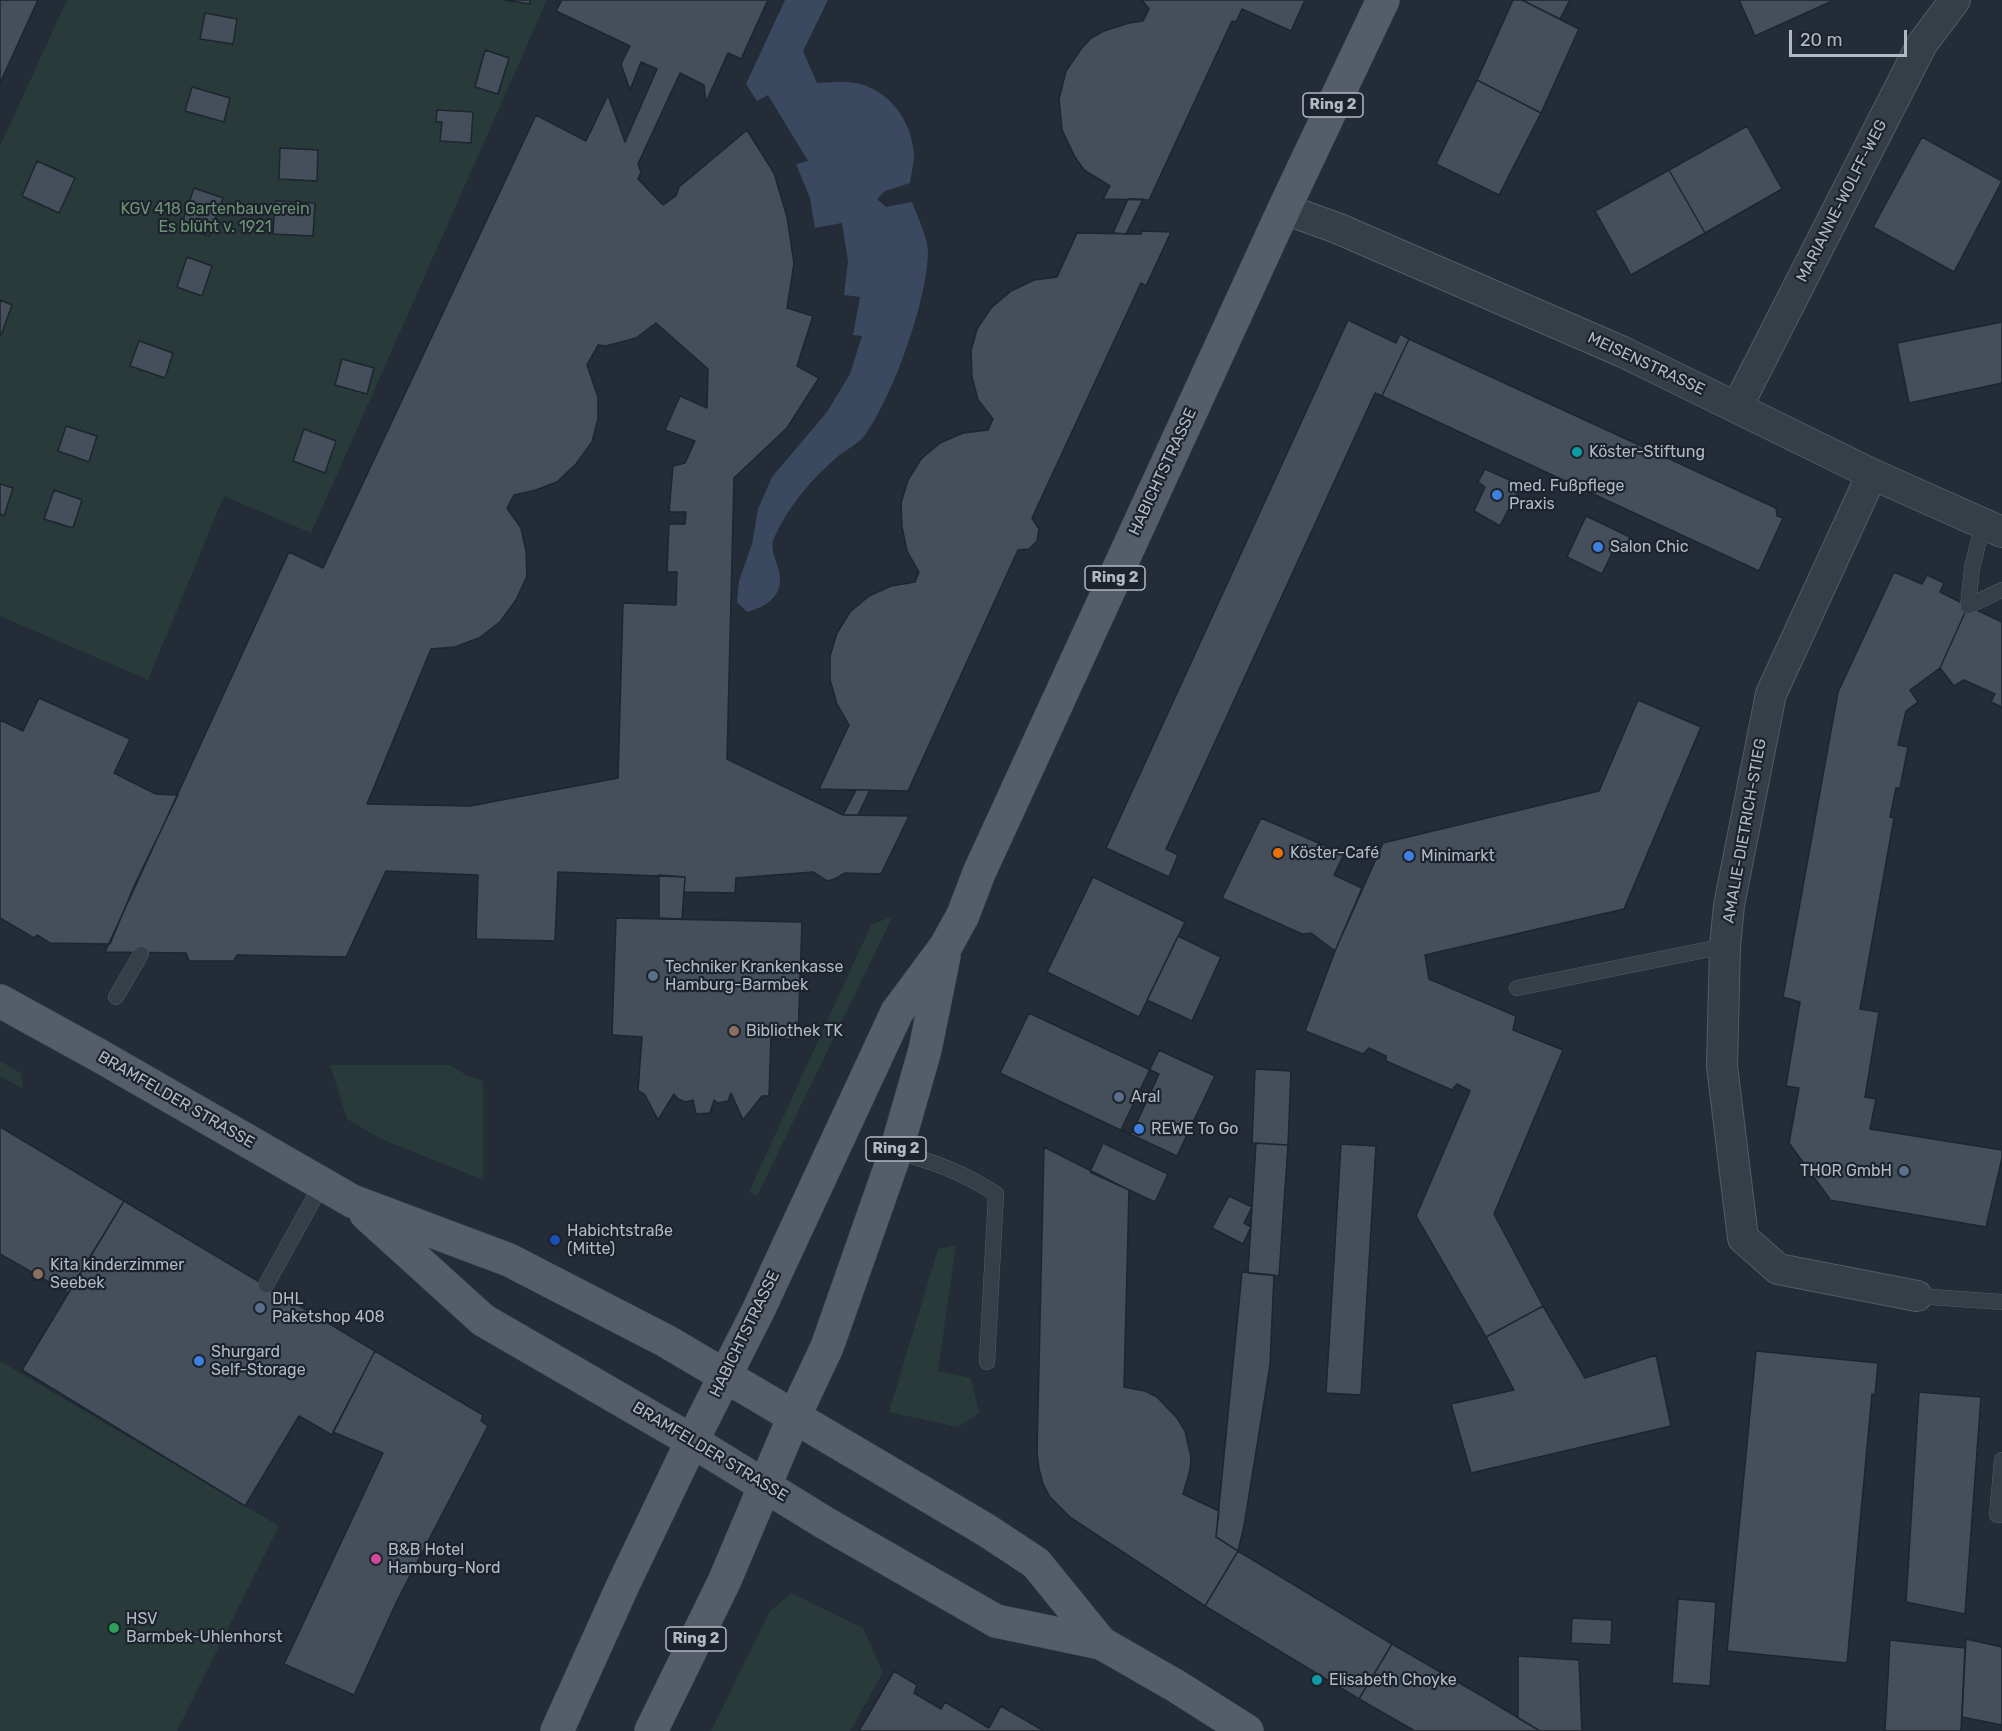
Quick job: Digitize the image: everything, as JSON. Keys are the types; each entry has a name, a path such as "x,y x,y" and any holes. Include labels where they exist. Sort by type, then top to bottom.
{"main road":[{"name":"HABICHTSTRASSE","path":"557,1731 624,1583 726,1376 897,1012 946,946 963,915 979,873 1284,209 1383,0"},
{"name":"HABICHTSTRASSE","path":"651,1731 724,1581 794,1417 827,1347 896,1151 925,1050 946,946"},
{"name":"BRAMFELDER STRASSE","path":"0,1001 352,1201 509,1260 666,1341 986,1530 1036,1563 1101,1643"},
{"name":"BRAMFELDER STRASSE","path":"352,1201 483,1320 692,1441 825,1523 996,1621 1101,1643 1176,1686 1246,1731"}],"street":[{"name":"MARIANNE-WOLFF-WEG","path":"1737,407 1922,44 1955,0"},
{"name":"MEISENSTRASSE","path":"1284,209 1337,228 1623,352 1872,474 1993,528"},
{"name":"AMALIE-DIETRICH-STIEG","path":"1872,474 1771,694 1729,904 1725,946 1722,1066 1743,1238 1778,1269 1917,1296"}],"lane":[{"path":"1993,528 1972,568 1968,606 2002,590"},
{"path":"1517,988 1725,946"},
{"path":"116,997 141,954"},
{"path":"896,1151 952,1168 996,1194 987,1362"},
{"path":"266,1285 322,1184"},
{"path":"1917,1296 2002,1302"},
{"path":"2002,1460 1997,1515 2002,1515"}],"green space":[{"name":"KGV 418 Gartenbauverein Es blüht v. 1921","path":"67,0 547,0 311,533 224,496 148,680 0,616 0,146"},
{"path":"893,916 757,1196 749,1192 871,925"},
{"path":"0,1061 21,1073 23,1089 0,1076"},
{"path":"330,1065 450,1065 466,1075 483,1081 483,1180 381,1139 347,1119"},
{"path":"956,1245 938,1371 971,1378 979,1413 958,1427 889,1412 938,1249"},
{"name":"HSV Barmbek-Uhlenhorst","path":"0,1361 279,1526 177,1731 0,1731"},
{"path":"791,1593 863,1628 883,1673 850,1731 711,1731 770,1611"}],"water":[{"path":"785,0 828,0 803,51 817,83 845,82 872,88 902,115 912,141 914,155 910,183 885,191 877,199 886,207 912,202 925,235 928,254 915,322 887,396 862,438 819,474 787,514 773,542 773,553 780,574 777,592 769,602 747,612 737,602 739,581 752,544 758,509 772,477 827,412 850,374 862,336 853,335 860,297 844,295 848,261 842,223 815,228 810,198 796,164 808,161 768,95 757,101 746,84"}],"building":[{"path":"0,0 38,0 0,83"},
{"path":"504,0 530,0 530,4"},
{"path":"562,0 768,0 741,59 728,53 706,102 704,85 680,73 638,164 641,172 638,179 663,205 676,196 679,187 747,130 774,173 787,217 794,263 787,308 813,316 797,366 819,378 787,428 734,478 727,759 843,815 909,816 881,874 845,873 827,881 813,872 736,878 735,893 684,892 685,877 558,872 555,941 476,939 478,875 386,871 346,957 237,955 234,961 189,961 186,953 105,952 289,552 323,568 536,115 586,141 608,95 625,142 657,69 641,62 630,90 621,64 630,46 556,11","holes":["656,323 708,369 707,408 680,396 665,430 695,441 685,463 673,466 669,512 686,512 685,524 669,524 667,572 677,572 676,605 623,603 618,778 470,806 367,804 431,649 455,647 479,638 500,622 516,600 527,576 526,551 521,528 507,508 514,495 557,482 576,464 592,442 598,419 598,397 587,365 598,345 606,346 636,338"]},
{"path":"1142,0 1305,0 1291,31 1242,9 1236,22 1232,21 1149,200 1103,199 1110,186 1084,170 1075,157 1062,130 1059,99 1066,71 1081,49 1091,38 1104,31 1143,21 1149,9"},
{"path":"1513,0 1522,0 1579,29 1541,113 1477,80"},
{"path":"1522,0 1570,0 1560,19"},
{"path":"1739,0 1830,0 1830,2 1755,36"},
{"path":"205,13 237,19 233,44 200,39"},
{"path":"485,50 509,58 498,94 475,87"},
{"path":"1477,80 1541,113 1499,195 1436,164"},
{"path":"192,87 230,98 224,122 185,111"},
{"path":"437,110 473,112 471,143 440,141 442,122 436,122"},
{"path":"1747,126 1782,189 1705,233 1669,170"},
{"path":"1922,137 2002,181 1954,272 1873,227"},
{"path":"280,148 318,150 317,181 279,179"},
{"path":"37,161 75,178 59,213 22,196"},
{"path":"1669,170 1705,233 1631,275 1595,211"},
{"path":"194,188 223,198 209,236 181,226"},
{"path":"1128,199 1143,199 1126,234 1113,233"},
{"path":"275,201 315,203 313,236 273,234"},
{"path":"1142,231 1171,232 1146,286 1141,283 1032,518 1039,529 1037,541 1029,549 1018,550 908,791 819,789 849,725 837,704 830,680 830,656 837,633 850,612 869,596 891,586 915,582 919,572 907,551 902,527 901,503 908,480 921,459 940,443 963,433 988,430 993,419 978,400 972,377 971,351 977,329 991,308 1011,291 1034,280 1057,277 1077,233 1141,234"},
{"path":"187,257 212,266 202,296 177,287"},
{"path":"0,300 12,305 1,335 0,335"},
{"path":"1348,320 1396,343 1400,334 1409,339 1382,396 1375,393 1166,849 1178,855 1169,877 1106,848"},
{"path":"2002,322 2002,383 1909,403 1897,343"},
{"name":"Köster-Stiftung","path":"1409,339 1776,508 1777,516 1783,518 1759,571 1382,396"},
{"path":"139,341 173,353 165,378 130,366"},
{"path":"342,359 374,368 367,394 335,385"},
{"path":"66,426 97,436 89,462 58,451"},
{"path":"304,429 336,441 325,473 293,461"},
{"path":"1485,469 1521,485 1500,526 1474,511 1485,487 1478,482"},
{"path":"0,484 13,488 4,516 0,514"},
{"path":"54,490 82,500 73,528 44,519"},
{"path":"1586,516 1632,538 1626,550 1616,545 1602,574 1567,557"},
{"path":"1894,572 1922,584 1927,575 1944,583 1940,592 1968,606 1940,668 1910,690 1918,702 1906,711 1898,745 1908,747 1900,788 1896,788 1890,817 1894,818 1860,1009 1879,1012 1865,1097 1876,1099 1870,1129 2002,1150 1986,1227 1829,1200 1789,1143 1799,1088 1786,1086 1800,1002 1783,997 1838,692"},
{"path":"1968,606 2002,622 2002,707 1991,702 1995,694 1964,680 1954,686 1940,668"},
{"path":"39,698 130,739 114,773 156,794 178,795 135,884 110,944 50,943 37,935 34,938 0,918 0,720 23,731"},
{"path":"1638,700 1701,727 1624,909 1425,955 1429,979 1516,1016 1513,1030 1563,1050 1494,1214 1543,1306 1486,1337 1416,1216 1470,1091 1457,1084 1452,1090 1386,1061 1386,1056 1369,1048 1363,1054 1305,1031 1335,951 1383,843 1599,791"},
{"path":"856,790 870,790 858,815 843,815"},
{"path":"1261,818 1344,854 1334,875 1362,888 1335,951 1311,933 1302,934 1222,898"},
{"path":"659,875 685,877 682,919 659,918"},
{"path":"1093,877 1185,922 1139,1017 1047,972"},
{"path":"616,918 802,922 798,1039 771,1039 769,1096 762,1096 743,1120 731,1093 728,1101 718,1103 714,1100 710,1113 696,1114 693,1100 686,1102 678,1099 674,1094 658,1120 645,1095 638,1090 642,1037 612,1035"},
{"path":"1178,936 1221,957 1192,1021 1147,1000"},
{"path":"1029,1013 1159,1074 1131,1135 1000,1073"},
{"path":"1159,1050 1215,1076 1177,1156 1121,1130"},
{"path":"1255,1069 1291,1071 1288,1145 1252,1143"},
{"name":"Kita kinderzimmer Seebek","path":"0,1127 124,1201 68,1293 0,1254"},
{"path":"1103,1143 1168,1174 1155,1202 1090,1172"},
{"path":"1256,1143 1288,1145 1279,1276 1248,1273"},
{"path":"1341,1144 1376,1146 1361,1395 1326,1393"},
{"path":"1044,1147 1129,1190 1124,1387 1145,1391 1157,1397 1177,1418 1185,1431 1191,1457 1183,1494 1219,1511 1216,1537 1238,1551 1205,1606 1071,1518 1050,1497 1043,1484 1037,1452"},
{"path":"1229,1196 1252,1207 1244,1223 1251,1227 1243,1244 1212,1228"},
{"name":"Shurgard Self-Storage","path":"124,1201 375,1351 332,1435 299,1416 245,1506 22,1370"},
{"path":"1242,1272 1274,1275 1270,1365 1238,1551 1216,1537"},
{"path":"1543,1306 1585,1378 1656,1355 1671,1426 1471,1473 1451,1404 1514,1390 1486,1337"},
{"name":"B&B Hotel Hamburg-Nord","path":"375,1351 483,1415 481,1421 488,1426 398,1599 354,1695 284,1664 383,1453 333,1432"},
{"path":"1756,1351 1878,1363 1875,1395 1872,1394 1847,1663 1727,1651"},
{"path":"1919,1392 1981,1397 1965,1614 1906,1602"},
{"path":"1238,1551 1392,1644 1359,1699 1205,1606"},
{"path":"1678,1599 1716,1602 1710,1686 1672,1683"},
{"path":"1572,1618 1612,1620 1611,1645 1571,1643"},
{"path":"1966,1639 2002,1647 2002,1725 1962,1717"},
{"path":"1890,1640 1965,1648 1961,1731 1885,1731"},
{"path":"1392,1644 1540,1731 1415,1731 1359,1699"},
{"path":"1518,1656 1579,1660 1582,1731 1540,1731 1518,1718"},
{"path":"894,1671 917,1685 914,1693 941,1709 945,1702 989,1728 1001,1706 1044,1731 859,1731"}],"place":[{"name":"Köster-Stiftung","path":"1577,452"},
{"name":"med. Fußpflege Praxis","path":"1497,495"},
{"name":"Salon Chic","path":"1598,547"},
{"name":"Köster-Café","path":"1278,853"},
{"name":"Minimarkt","path":"1409,856"},
{"name":"Techniker Krankenkasse Hamburg-Barmbek","path":"653,976"},
{"name":"Bibliothek TK","path":"734,1031"},
{"name":"Aral","path":"1119,1097"},
{"name":"REWE To Go","path":"1139,1129"},
{"name":"THOR GmbH","path":"1904,1171"},
{"name":"Habichtstraße (Mitte)","path":"555,1240"},
{"name":"Kita kinderzimmer Seebek","path":"38,1274"},
{"name":"DHL Paketshop 408","path":"260,1308"},
{"name":"Shurgard Self-Storage","path":"199,1361"},
{"name":"B&B Hotel Hamburg-Nord","path":"376,1559"},
{"name":"HSV Barmbek-Uhlenhorst","path":"114,1628"},
{"name":"Elisabeth Choyke","path":"1317,1680"}]}
